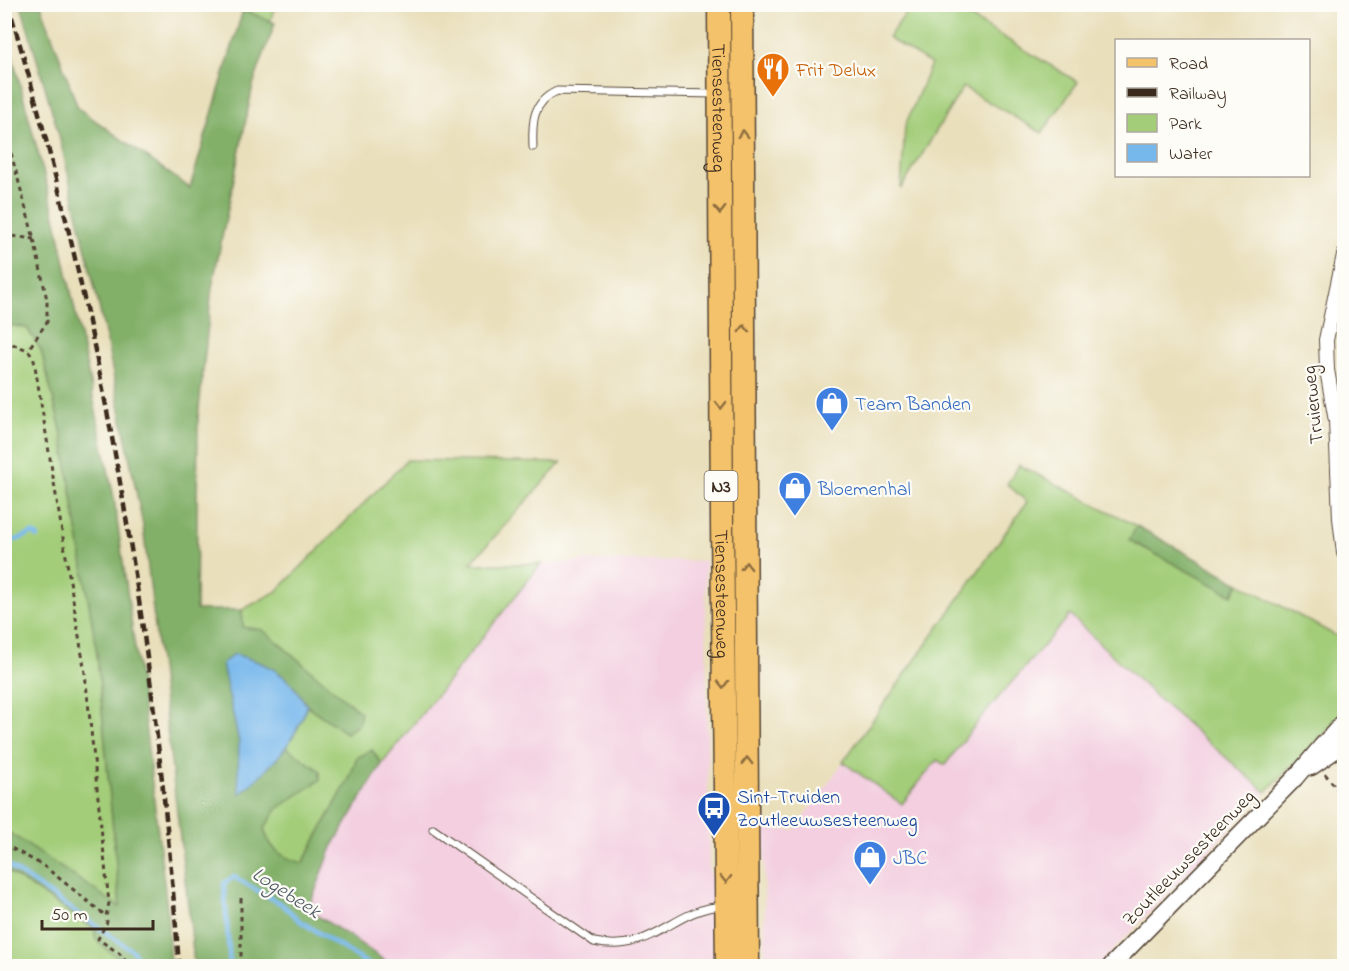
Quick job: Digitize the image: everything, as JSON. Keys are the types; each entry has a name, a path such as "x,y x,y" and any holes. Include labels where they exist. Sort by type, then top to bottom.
{"main road":[{"name":"Tiensesteenweg","path":"719,4 719,94 742,844"},
{"name":"Tiensesteenweg","path":"727,966 737,906 742,844 742,4"},
{"name":"Tiensesteenweg","path":"737,906 748,966"}],"street":[{"name":"Truierweg","path":"1344,255 1326,340 1327,370 1336,421 1340,518 1344,553"},
{"name":"Zoutleeuwsesteenweg","path":"1111,966 1295,778 1344,722"},
{"name":"Zoutleeuwsesteenweg","path":"1295,778 1344,744"}],"lane":[{"path":"533,147 537,107 545,96 557,91 742,94"},
{"path":"433,829 594,942 625,945 640,941 703,908 737,906"}],"path":[{"path":"243,10 245,4"},
{"path":"4,127 34,239 47,300 47,322 28,350"},
{"path":"4,235 34,239"},
{"path":"4,341 28,350 34,360 85,673 109,903 106,916 108,922 98,937 119,953 130,966"},
{"path":"1318,762 1344,797"},
{"path":"4,844 44,866 106,916"},
{"path":"241,897 241,966"}],"shaded area":[{"path":"585,561 705,561 709,869 716,895 714,966 392,966 308,910 332,847 382,764 541,564"},
{"path":"1070,615 1156,697 1266,792 1098,966 765,966 764,830 795,830 843,762 902,804 937,760 945,764 979,720"}],"green space":[{"path":"912,4 950,5 1078,82 1042,133 963,87 901,189 905,126 931,64 888,38"},
{"path":"21,5 41,5 78,108 190,188 243,10 275,23 253,85 212,287 198,418 196,610 242,610 243,627 263,630 361,713 358,725 346,733 283,689 252,723 320,771 320,780 277,809 264,829 273,848 289,859 303,863 349,779 357,758 372,750 382,764 332,847 308,910 392,966 194,966 143,526 104,328 59,135"},
{"path":"245,5 276,5 270,21 243,10"},
{"path":"5,28 56,220 114,498 141,691 167,908 170,966 125,966 98,943 95,929 5,869 5,830 120,907 97,654 62,434 41,350 27,328 5,324"},
{"path":"4,324 27,328 41,350 62,434 97,654 120,908 5,830"},
{"path":"407,460 561,463 470,564 541,564 382,764 372,750 357,758 349,779 302,864 278,852 264,829 277,809 297,795 252,723 283,689 346,733 243,627 242,610 277,591"},
{"path":"1019,465 1137,526 1130,540 1233,594 1239,583 1344,640 1344,697 1342,699 1344,713 1266,792 1156,697 1070,615 979,720 945,765 937,760 902,804 843,762 1027,502 1007,484"},
{"path":"1137,526 1239,583 1232,595 1129,540"},
{"path":"4,869 96,930 99,942 117,956 125,966 5,966"}],"water":[{"path":"234,654 277,671 293,685 307,706 295,733 280,755 240,794 239,742 222,664"}],"waterway":[{"path":"4,536 9,541 33,533 38,537"},
{"path":"4,863 133,951 142,966"},
{"name":"Logebeek","path":"230,966 224,883 234,877 283,905 300,921 371,966"}],"railway":[{"path":"8,4 71,241 120,481 155,723 169,844 179,966"}],"place":[{"name":"Frit Delux","path":"773,98"},
{"name":"Team Banden","path":"832,432"},
{"name":"Bloemenhal","path":"795,517"},
{"name":"Sint-Truiden Zoutleeuwsesteenweg","path":"714,837"},
{"name":"JBC","path":"870,886"}]}
